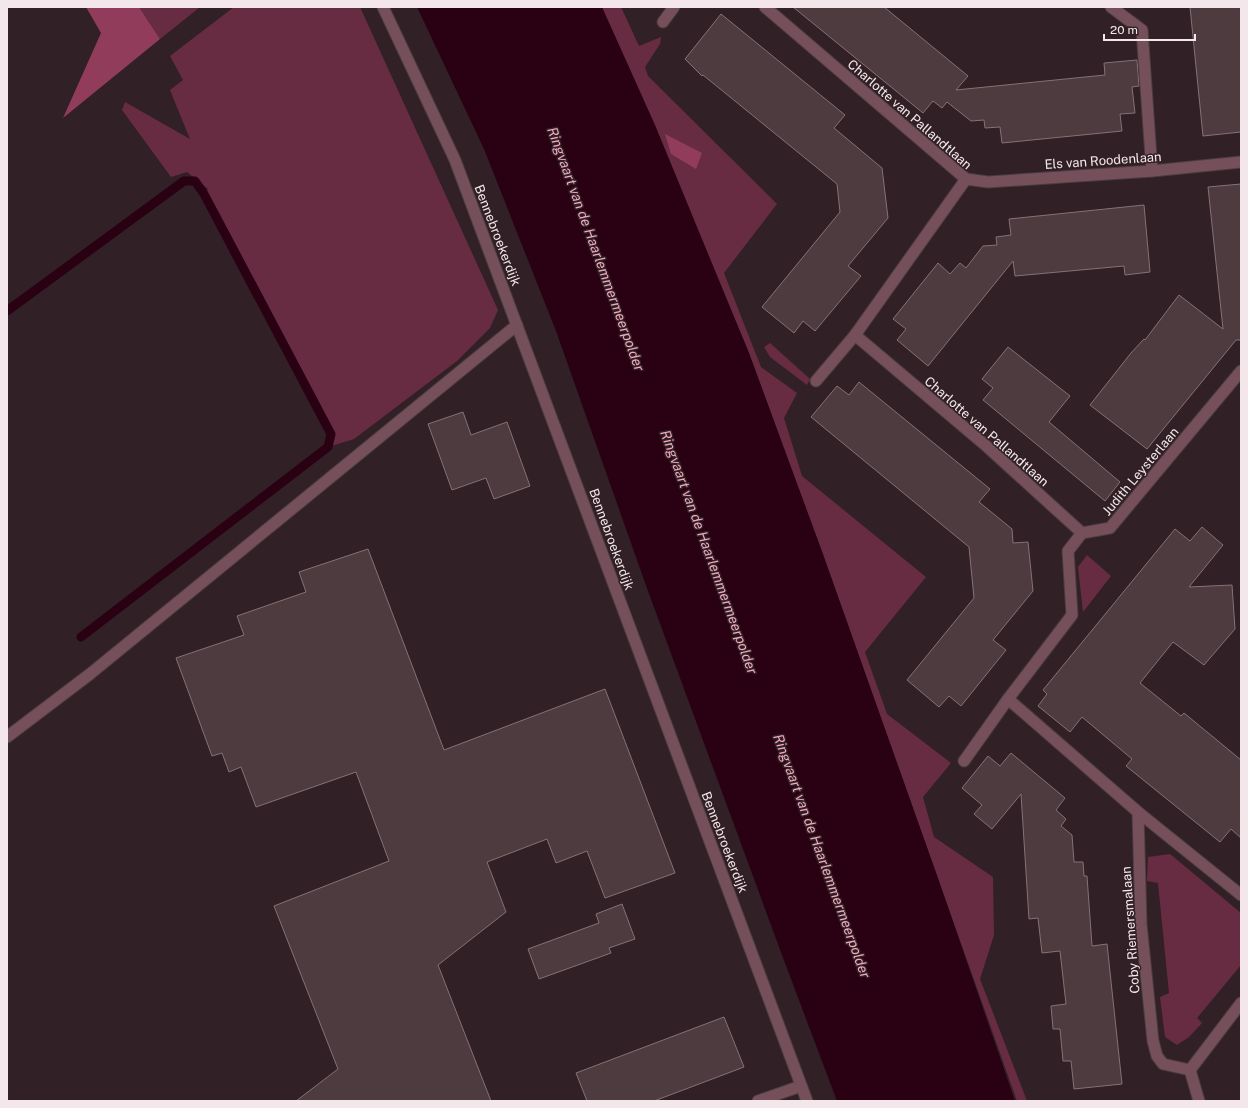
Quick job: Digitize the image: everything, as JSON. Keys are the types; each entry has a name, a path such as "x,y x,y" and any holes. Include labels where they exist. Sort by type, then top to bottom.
{"street":[{"name":"Bennebroekerdijk","path":"383,7 454,160 807,1101"},
{"path":"663,22 674,7"},
{"name":"Charlotte van Pallandtlaan","path":"765,7 966,179 855,335 816,382"},
{"path":"1111,7 1142,30 1152,171"},
{"name":"Els van Roodenlaan","path":"966,179 988,182 1152,171 1241,162"},
{"path":"7,737 90,674 517,325"},
{"name":"Charlotte van Pallandtlaan","path":"855,335 984,444 1082,533"},
{"name":"Judith Leysterlaan","path":"1082,533 1110,528 1241,371"},
{"path":"964,762 1008,699 1072,615 1068,551 1082,533"},
{"path":"1008,699 1138,812 1241,895"},
{"name":"Coby Riemersmalaan","path":"1138,812 1141,924 1153,1041 1157,1056 1163,1064 1190,1070"},
{"path":"1199,1101 1190,1070 1241,1004"},
{"path":"758,1101 801,1086"}],"shaded area":[{"path":"86,7 139,7 160,39 63,118 101,33"},
{"path":"139,7 200,7 160,39"},
{"path":"234,7 360,7 498,310 490,328 457,361 354,439 328,447 331,434 204,194 208,189 187,172 171,177 122,110 125,102 190,139 170,90 183,80 170,56"},
{"path":"601,7 621,7 639,46 661,37 660,44 645,67 648,76 777,204 724,273 761,367 797,393 784,418 802,476 926,577 865,652 887,714 951,763 923,797 934,837 993,877 994,935 980,979 1027,1101 1017,1101 749,353"},
{"path":"665,134 702,153 696,169 671,154"},
{"path":"770,343 810,379 807,385 770,357 764,347"},
{"path":"1087,555 1111,576 1083,612 1078,567"},
{"path":"1170,854 1241,913 1241,965 1197,1018 1202,1023 1189,1037 1177,1045 1165,1037 1160,997 1169,993 1158,883 1147,881 1148,857"}],"water":[{"name":"Ringvaart van de Haarlemmermeerpolder","path":"417,7 602,7 655,125 749,353 823,554 1015,1101 837,1101 648,591 556,331 484,149"}],"building":[{"path":"793,7 884,7 968,76 956,90 1105,75 1104,63 1137,60 1139,86 1132,87 1135,113 1120,114 1122,131 1002,143 1000,127 985,128 984,120 971,121 947,102 942,108 933,101 923,113"},
{"path":"1190,7 1241,7 1241,132 1203,136"},
{"path":"721,14 845,115 834,128 882,168 888,218 848,266 861,276 815,331 803,321 794,333 762,307 840,212 837,184 703,75 702,76 685,59"},
{"path":"1241,184 1241,340 1236,340 1147,449 1090,405 1131,353 1144,339 1145,340 1179,295 1223,329 1208,187"},
{"path":"1144,205 1150,272 1125,275 1124,266 1015,276 1013,261 928,366 897,340 906,329 893,319 938,263 950,274 960,263 966,268 983,246 997,245 996,237 1011,235 1009,219"},
{"path":"1008,347 1070,396 1049,422 1120,482 1105,501 983,400 993,388 982,379"},
{"path":"859,382 990,489 979,502 1012,529 1013,543 1028,542 1033,591 993,640 1006,650 961,706 949,696 939,707 907,680 974,598 969,547 811,417 837,386 849,395"},
{"path":"463,412 471,435 507,422 530,486 494,499 486,478 452,490 428,424"},
{"path":"1202,527 1223,545 1189,587 1232,585 1235,629 1204,665 1173,642 1140,683 1181,716 1184,713 1241,760 1241,838 1231,829 1220,842 1126,766 1132,759 1082,717 1070,732 1038,706 1047,694 1043,690 1175,529 1190,541"},
{"path":"368,549 444,750 605,689 675,873 605,898 587,851 556,863 547,839 487,862 506,912 438,965 491,1101 296,1101 338,1069 274,906 389,861 356,772 256,807 241,767 229,772 222,753 212,756 176,658 244,635 237,616 306,592 299,572"},
{"path":"1011,753 1065,798 1056,810 1066,819 1061,826 1072,835 1074,862 1083,862 1084,876 1087,876 1092,946 1107,944 1122,1084 1074,1089 1071,1061 1063,1061 1060,1029 1053,1029 1051,1006 1066,1004 1060,951 1042,953 1038,918 1029,919 1021,794 992,829 974,814 982,805 962,788 988,756 1000,766"},
{"path":"622,904 635,939 609,948 611,953 539,979 528,949 599,923 596,914"},
{"path":"724,1017 744,1067 654,1101 587,1101 576,1073"}],"waterway":[{"path":"7,311 184,181 195,181 204,194 331,434 328,447 81,637"}]}
